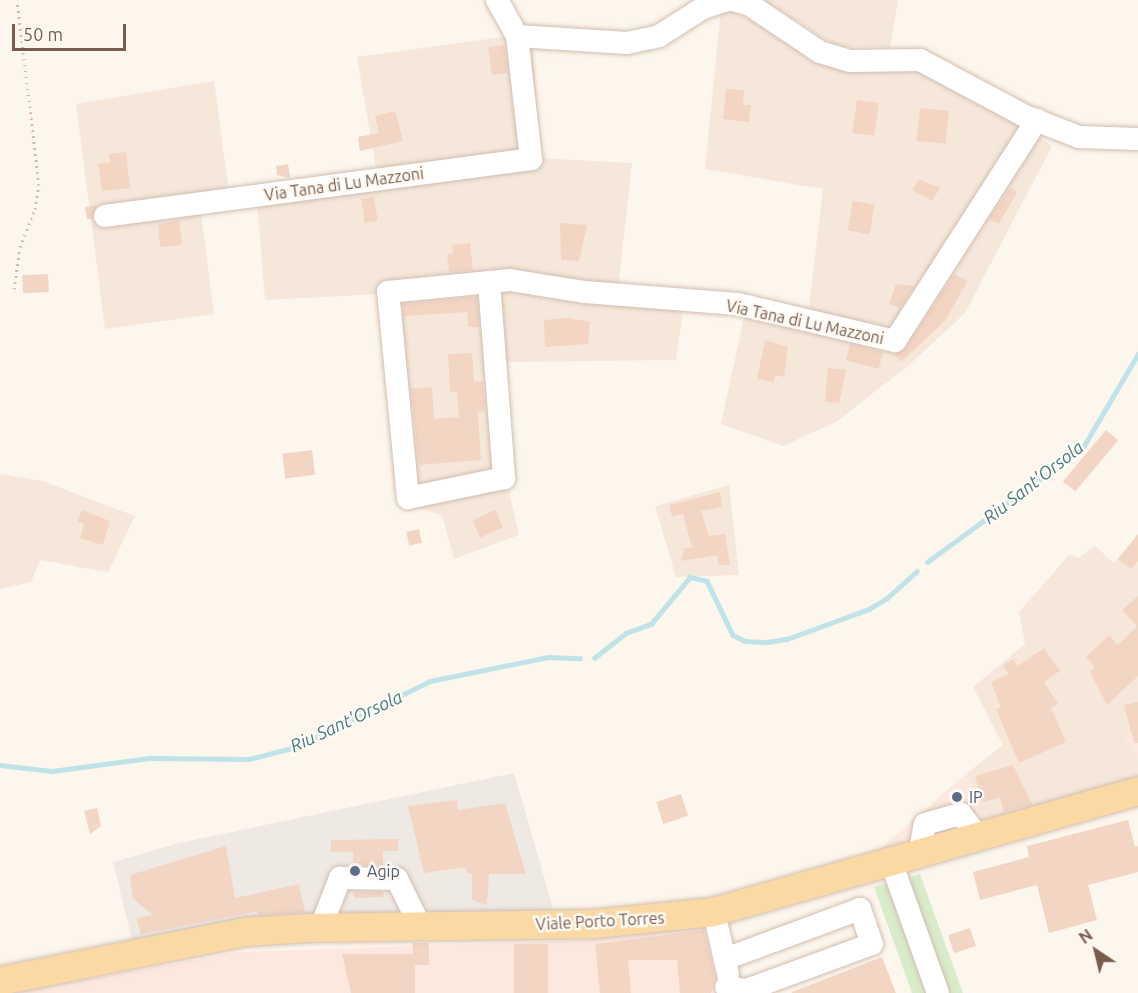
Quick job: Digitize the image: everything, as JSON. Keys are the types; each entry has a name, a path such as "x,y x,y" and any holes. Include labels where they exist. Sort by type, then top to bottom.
{"main road":[{"name":"Viale Porto Torres","path":"0,981 246,932 321,927 594,924 714,912 890,859 1136,794"},
{"name":"Viale Porto Torres","path":"0,975 49,971"}],"street":[{"name":"Via Tana di Lu Mazzoni","path":"105,216 531,159 517,36 497,0"},
{"path":"517,36 627,43 659,36 703,8 727,0"},
{"path":"733,0 750,5 820,52 850,61 920,60 1037,120 1079,137 1138,139"},
{"name":"Via Tana di Lu Mazzoni","path":"489,282 504,477 408,498 388,291 510,280 585,292 738,304 895,341 1037,120"},
{"path":"890,859 938,993"},
{"path":"321,927 340,878 397,879 420,926"},
{"path":"714,912 724,959 728,975 725,990 746,990 872,944 860,909 724,959"}],"path":[{"path":"14,289 20,247 35,208 39,185 17,0"}],"shaded area":[{"path":"749,0 898,0 890,47 837,47 798,21"},
{"path":"721,9 763,24 834,68 937,70 1052,146 965,313 908,366 836,422 783,446 721,424 746,308 808,316 823,189 705,169"},
{"path":"532,33 540,158 632,163 618,289 684,304 676,360 501,362 504,469 519,535 454,559 442,515 403,504 382,294 265,300 256,190 377,174 357,57"},
{"path":"214,81 230,200 200,204 214,314 105,329 76,104"},
{"path":"0,474 42,481 135,516 108,572 40,560 31,582 0,589"},
{"path":"729,485 739,575 676,577 655,506"},
{"path":"1138,534 1138,730 1124,734 1138,759 1138,779 981,822 967,773 1003,745 973,687 1025,644 1019,612 1070,554 1078,558 1095,546 1114,563"},
{"path":"1138,730 1138,759 1124,734"},
{"path":"514,773 554,912 133,944 113,862 179,843"},
{"name":"IP","path":"967,773 981,822 879,850"},
{"path":"710,919 722,976 717,993 14,993 239,952 591,940"}],"green space":[{"path":"920,874 963,993 912,993 874,887"}],"building":[{"path":"504,45 508,73 492,75 488,47"},
{"path":"726,89 744,90 743,105 751,105 749,122 723,119"},
{"path":"857,100 879,103 874,136 852,133"},
{"path":"920,108 949,111 945,144 917,141"},
{"path":"395,111 403,141 360,151 358,137 379,133 375,116"},
{"path":"126,152 130,188 102,191 98,164 110,162 109,154"},
{"path":"288,164 290,178 277,175 276,166"},
{"path":"919,179 940,188 932,201 912,190"},
{"path":"1010,188 1017,192 999,224 989,219"},
{"path":"374,197 378,221 365,223 361,199"},
{"path":"853,201 875,205 869,234 848,231"},
{"path":"97,205 92,219 87,219 85,207"},
{"path":"179,220 182,245 160,247 158,225"},
{"path":"560,223 587,225 579,261 561,260"},
{"path":"470,243 473,270 449,272 447,254 453,253 452,245"},
{"path":"48,274 49,292 23,293 22,275"},
{"path":"954,274 968,281 945,321 901,362 894,354 906,348"},
{"path":"896,284 914,286 893,320 899,308 889,304"},
{"path":"477,297 479,327 468,327 467,312 404,316 403,304"},
{"path":"568,318 590,322 588,344 545,347 544,320"},
{"path":"765,340 788,347 784,377 775,375 774,382 757,379"},
{"path":"850,344 883,352 879,369 846,360"},
{"path":"472,353 474,382 483,381 485,411 478,412 481,460 419,465 411,389 432,387 434,419 459,417 457,392 450,392 448,354"},
{"path":"828,368 846,370 839,403 825,402"},
{"path":"1106,430 1118,440 1075,492 1063,481"},
{"path":"312,450 315,475 285,478 282,454"},
{"path":"720,492 722,507 701,511 709,536 725,534 730,565 718,565 717,555 681,561 684,548 692,548 683,514 672,516 669,505"},
{"path":"82,510 110,521 103,545 80,538 84,524 77,522"},
{"path":"495,510 503,527 480,538 472,521"},
{"path":"419,529 422,543 409,545 406,532"},
{"path":"1138,534 1138,561 1131,569 1118,559"},
{"path":"1138,596 1138,676 1107,705 1090,672 1095,667 1086,657 1109,635 1118,645 1137,626 1122,610"},
{"path":"1044,648 1060,671 1044,682 1058,704 1051,708 1066,742 1019,763 996,709 1001,707 991,682 1009,674 1003,666 1013,659 1018,666"},
{"path":"1138,702 1138,743 1134,743 1124,705"},
{"path":"1013,765 1032,804 1004,812 1000,798 982,802 975,776"},
{"path":"681,794 688,816 663,824 656,802"},
{"path":"457,800 458,810 505,803 526,874 489,874 487,905 472,900 472,874 467,873 466,867 424,873 408,806"},
{"path":"97,808 101,826 90,834 84,811"},
{"path":"1128,820 1135,847 1138,846 1138,872 1088,885 1097,920 1049,933 1037,885 980,900 973,872 1029,857 1027,846"},
{"path":"398,839 398,851 383,851 383,865 353,865 353,852 331,852 331,840"},
{"path":"226,846 235,898 299,884 305,912 258,915 258,911 141,934 136,918 153,915 133,899 130,875"},
{"path":"354,892 383,892 384,897 354,898"},
{"path":"970,928 976,946 954,953 948,935"},
{"path":"704,930 715,977 711,993 680,993 677,960 628,960 631,993 600,993 595,944"},
{"path":"413,943 429,943 429,965 415,965 415,993 351,993 342,954 413,954"},
{"path":"514,944 548,944 548,993 514,993"},
{"path":"882,957 896,993 792,993 792,992"}],"waterway":[{"name":"Riu Sant'Orsola","path":"927,562 1082,449 1138,354"},
{"name":"Riu Sant'Orsola","path":"594,658 626,633 651,624 690,577 707,581 733,635 745,641 767,642 787,639 869,609 887,598 917,571"},
{"name":"Riu Sant'Orsola","path":"0,765 52,771 149,758 249,759 296,747 430,681 548,657 580,658"}],"place":[{"name":"IP","path":"957,797"},
{"name":"Agip","path":"355,871"}]}
